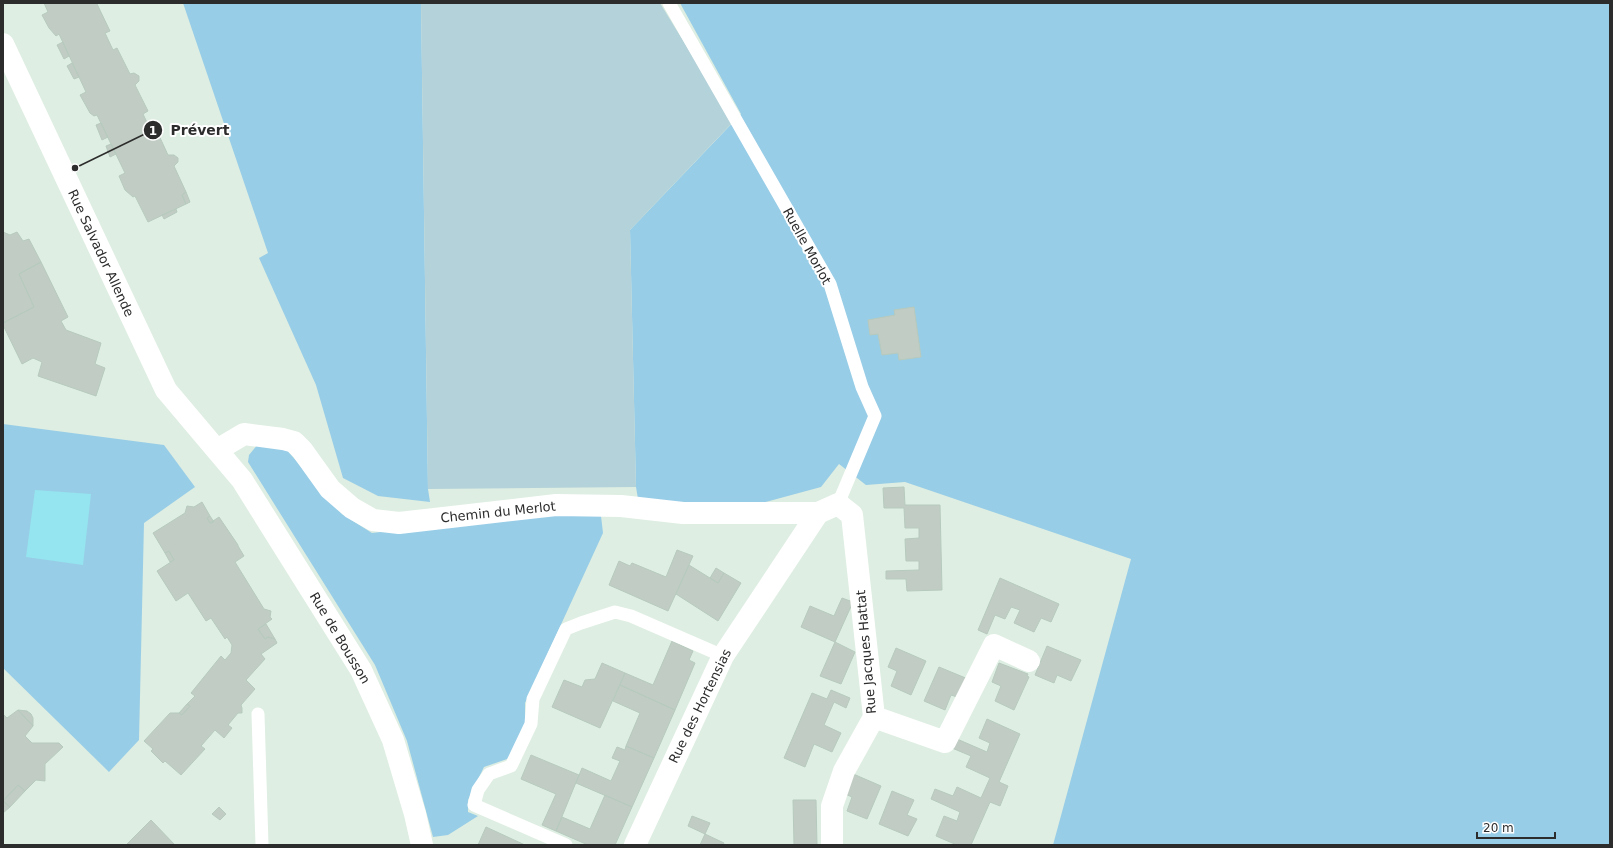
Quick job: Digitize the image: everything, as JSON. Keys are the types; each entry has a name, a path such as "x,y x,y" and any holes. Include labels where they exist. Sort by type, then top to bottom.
{"street":[{"name":"Rue Salvador Allende","path":"3,44 166,390 217,450"},
{"name":"Chemin du Merlot","path":"217,450 244,434 283,439 294,442 302,450 330,488 352,508 373,520 399,523 556,505 621,506 683,513 818,513"},
{"name":"Rue de Bousson","path":"217,450 242,480 361,670 393,740 415,814 422,845"},
{"path":"818,513 838,504"},
{"name":"Rue Jacques Hattat","path":"832,845 832,806 844,771 874,717 852,515 838,504"},
{"name":"Rue des Hortensias","path":"635,845 722,656 818,513"},
{"path":"874,717 945,742 994,645 1029,661"}],"lane":[{"name":"Ruelle Morlot","path":"669,3 830,284 862,387 875,416 838,504"},
{"path":"566,845 474,805 478,790 489,774 511,766 531,724 533,699 566,629 581,622 615,612 631,616 722,656"},
{"path":"258,714 262,845"}],"shaded area":[{"path":"183,3 421,3 428,489 430,502 378,496 343,478 316,385 259,258 268,253"},
{"path":"421,3 660,3 733,122 630,230 636,487 428,489"},
{"path":"680,3 1610,3 1610,845 1053,845 1131,559 905,482 866,485 839,464 821,487 755,505 639,505 636,487 630,230 741,114"},
{"path":"3,424 164,445 195,487 144,523 139,740 109,772 3,668"},
{"path":"259,443 286,449 342,514 372,533 570,510 601,516 603,533 525,703 525,727 510,758 484,767 468,800 468,812 478,816 448,835 433,837 407,741 375,665 248,462 249,455"},
{"path":"35,490 91,494 83,565 26,557"}],"building":[{"path":"44,3 99,3 97,4 110,31 105,33 113,50 117,48 130,74 134,73 139,76 139,81 135,85 148,111 143,114 151,131 156,129 168,155 174,155 178,158 178,162 174,166 186,192 182,195 186,204 148,222 135,196 133,197 125,190 119,176 125,173 97,115 94,116 90,113 80,95 86,92 59,34 56,36 49,28 42,15 48,12"},
{"path":"63,42 69,56 64,59 57,45"},
{"path":"72,63 79,77 74,79 67,66"},
{"path":"101,123 108,137 102,140 96,125"},
{"path":"111,144 116,154 110,157 106,146"},
{"path":"186,192 190,202 186,204 182,195"},
{"path":"176,209 177,212 164,219 162,215"},
{"path":"3,232 10,235 17,232 23,241 29,239 41,262 19,274 34,307 3,323"},
{"path":"41,262 68,317 61,321 66,330 101,343 95,364 105,368 96,396 38,376 42,362 33,358 22,364 3,325 3,323 34,307 19,274"},
{"path":"914,307 921,357 899,360 898,353 882,355 878,334 870,335 868,320 895,315 894,310"},
{"path":"904,487 905,505 940,505 942,590 907,591 906,579 886,579 886,571 919,570 919,561 906,561 905,539 919,538 919,528 905,528 904,508 884,508 883,488"},
{"path":"202,502 210,516 207,518 210,523 219,517 244,556 235,562 264,609 271,611 270,617 272,619 258,629 265,639 268,637 275,639 277,643 261,654 265,659 246,680 255,689 241,705 242,713 238,713 228,725 232,728 224,738 215,730 201,746 205,749 181,775 165,761 163,763 151,751 153,749 144,741 170,713 179,713 182,715 190,706 187,704 195,696 191,693 221,656 225,660 231,653 232,645 227,637 225,639 211,618 206,621 188,593 176,601 157,571 174,560 169,551 165,553 153,533 185,513 187,506 194,507"},
{"path":"210,516 214,522 210,523 207,518"},
{"path":"677,550 693,556 668,611 609,585 619,561 630,566 632,563 666,577"},
{"path":"169,551 174,560 170,562 165,553"},
{"path":"689,565 718,583 724,573 741,583 718,621 676,594"},
{"path":"716,568 724,573 718,583 710,578"},
{"path":"1000,578 1059,604 1051,622 1041,618 1034,632 1014,623 1020,610 1011,607 1005,619 995,615 987,634 978,630"},
{"path":"842,598 853,602 835,642 801,627 810,606 834,616"},
{"path":"266,624 275,639 268,637 265,639 258,629"},
{"path":"672,641 693,651 689,660 695,663 675,710 620,685 625,673 653,685"},
{"path":"835,642 855,652 841,684 820,676"},
{"path":"1047,646 1081,660 1071,681 1057,675 1054,683 1035,675"},
{"path":"896,648 926,661 911,695 891,686 897,671 888,667"},
{"path":"602,663 625,673 600,728 552,707 564,680 582,687 585,680 595,679"},
{"path":"999,663 1028,674 1027,676 1029,677 1014,710 995,701 1001,686 992,682"},
{"path":"939,667 968,679 960,698 951,695 945,710 924,701"},
{"path":"620,685 675,710 654,758 626,746 640,713 613,701"},
{"path":"831,690 850,698 846,708 834,702 824,725 841,733 832,752 814,744 805,767 784,758 812,693 827,699"},
{"path":"187,704 190,706 182,715 179,713"},
{"path":"18,710 33,726 25,736 32,743 59,743 63,747 45,764 45,781 36,780 25,791 18,785 3,801 3,714 7,718"},
{"path":"18,710 27,711 31,714 33,718 33,726"},
{"path":"987,719 1020,734 999,782 1008,786 1000,806 990,802 971,845 957,845 936,836 944,816 957,821 960,812 931,799 935,789 953,796 957,787 981,798 990,778 966,767 971,756 952,748 957,739 987,752 990,743 979,738"},
{"path":"626,746 654,758 632,807 576,783 582,768 611,781 620,761 612,758 617,747 625,750"},
{"path":"531,755 579,775 556,831 542,825 556,794 521,779"},
{"path":"851,773 881,786 867,819 847,811 852,797 843,793"},
{"path":"18,785 25,791 10,807 3,801"},
{"path":"892,791 914,800 907,815 917,819 908,836 879,824"},
{"path":"605,795 632,807 615,845 588,845 556,831 562,817 590,829"},
{"path":"793,800 816,800 817,845 794,845"},
{"path":"3,801 10,807 3,813"},
{"path":"219,807 226,814 220,820 212,814"},
{"path":"692,816 710,823 705,834 688,826"},
{"path":"151,820 175,845 126,845"},
{"path":"486,827 525,845 478,845"},
{"path":"705,834 724,843 723,845 700,845"}],"place":[{"name":"Prévert","path":"75,168"}]}
